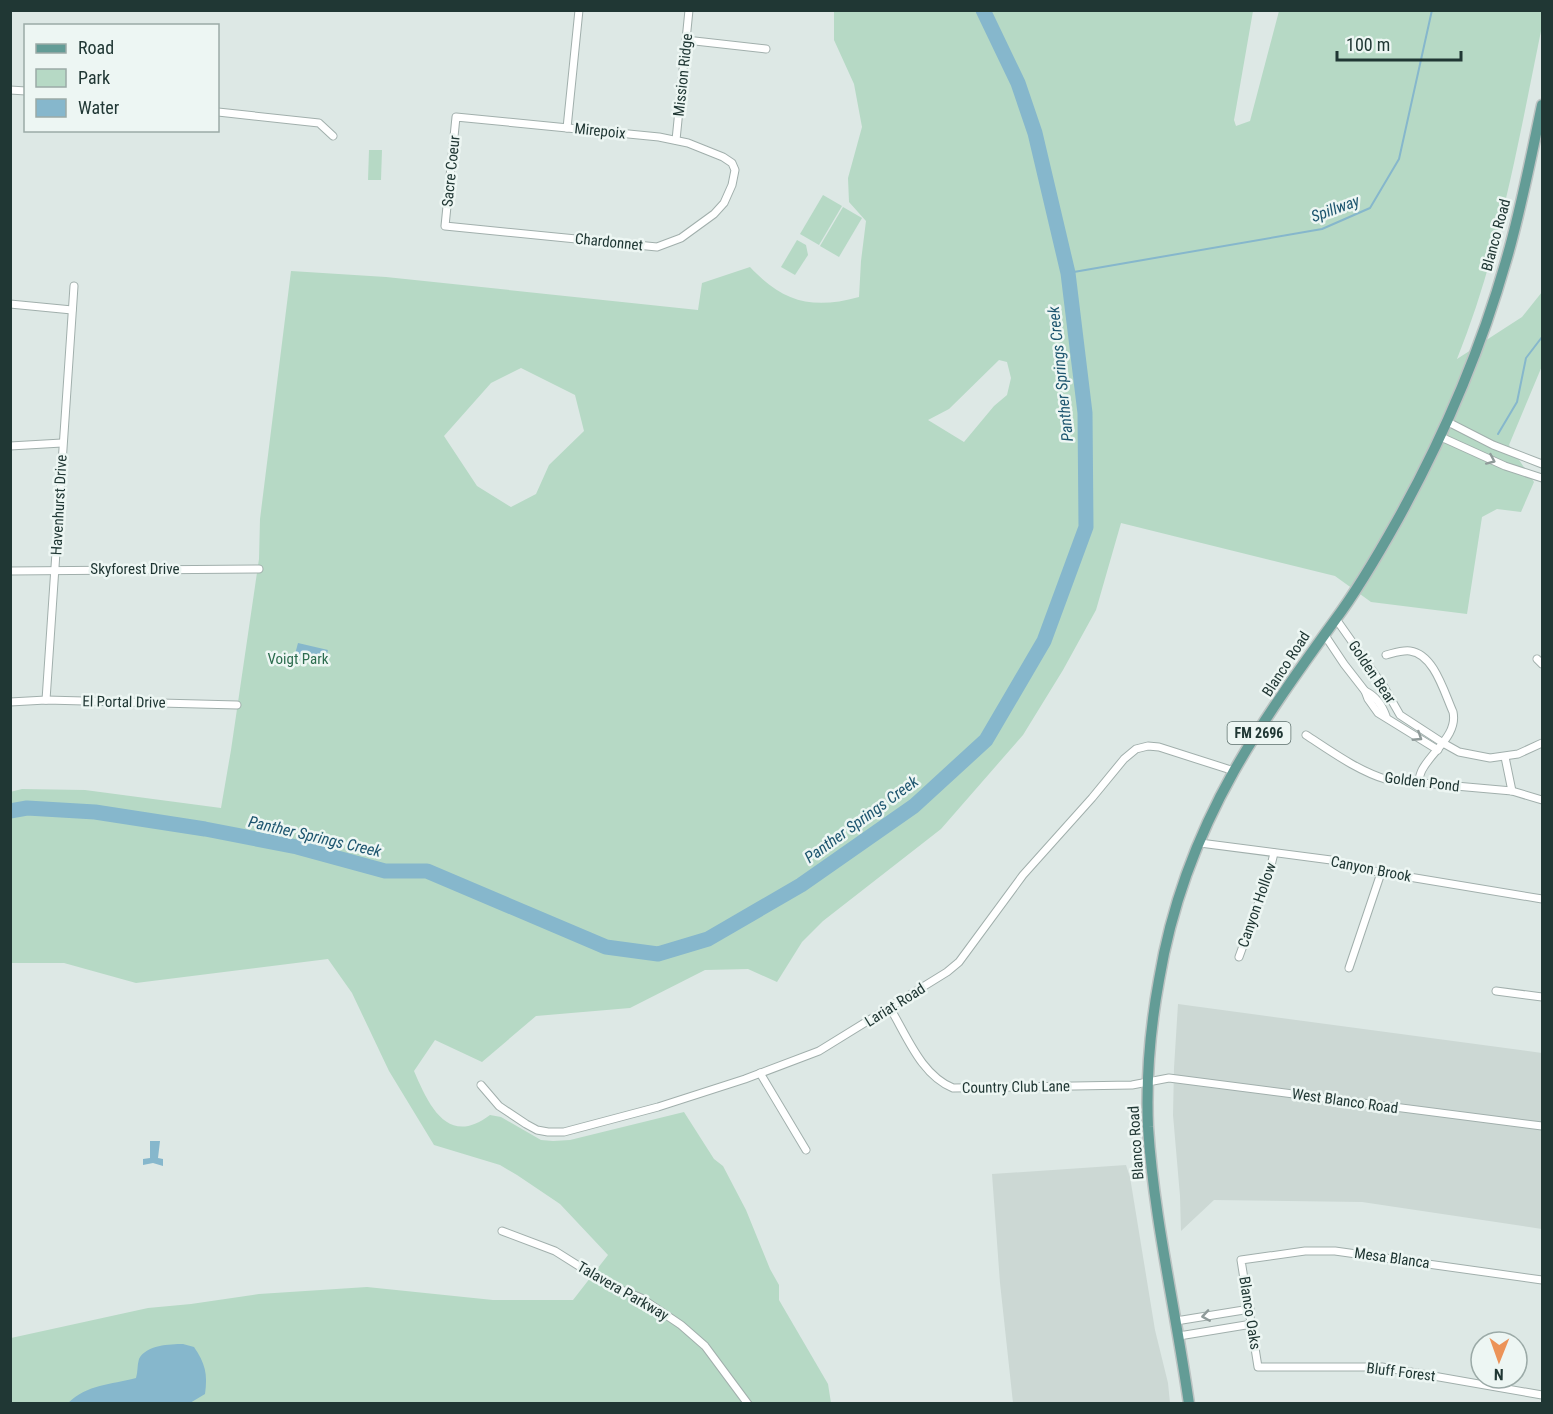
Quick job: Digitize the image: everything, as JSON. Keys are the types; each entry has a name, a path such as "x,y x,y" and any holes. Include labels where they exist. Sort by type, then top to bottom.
{"main road":[{"name":"Blanco Road","path":"1189,1404 1150,1154 1148,1083 1151,1036 1171,922 1200,843 1234,771 1336,619 1395,523 1448,422 1475,355 1507,259 1542,105"}],"street":[{"path":"567,128 579,10"},
{"name":"Mission Ridge","path":"676,140 689,10"},
{"path":"686,40 766,49"},
{"path":"219,112 319,123 333,136"},
{"name":"Mirepoix","path":"456,117 676,140 723,157 732,163 735,170"},
{"name":"Sacre Coeur","path":"445,226 456,117"},
{"name":"Chardonnet","path":"445,226 657,247 681,238 714,214 724,203 732,185 735,170"},
{"name":"Havenhurst Drive","path":"46,700 74,286"},
{"path":"10,304 72,310"},
{"path":"1448,422 1493,445 1542,464"},
{"path":"1441,437 1505,466 1542,478"},
{"path":"10,446 62,443"},
{"name":"Skyforest Drive","path":"10,571 259,569"},
{"name":"Golden Bear","path":"1336,619 1384,687 1400,715 1443,743 1459,752 1476,756 1505,757 1542,743"},
{"name":"Golden Bear","path":"1324,634 1378,713 1438,750"},
{"path":"1386,655 1411,651 1424,657 1431,666 1454,720 1443,743 1423,769 1418,783"},
{"name":"El Portal Drive","path":"10,702 46,700 237,705"},
{"name":"Golden Pond","path":"1306,735 1340,758 1377,777 1388,780 1512,791 1542,800"},
{"name":"Lariat Road","path":"481,1085 498,1106 526,1124 537,1130 558,1132 658,1107 760,1073 832,1044 959,962 1023,875 1124,759 1136,749 1148,746 1159,747 1234,771"},
{"path":"1505,757 1512,791"},
{"name":"Canyon Brook","path":"1200,843 1331,860 1361,870 1542,899"},
{"name":"Canyon Hollow","path":"1239,957 1269,874 1274,853"},
{"path":"1349,968 1381,873"},
{"path":"1496,991 1542,998"},
{"name":"Country Club Lane","path":"890,1008 928,1071 941,1083 953,1088 1148,1083"},
{"path":"760,1073 806,1150"},
{"name":"West Blanco Road","path":"1148,1083 1169,1078 1542,1126"},
{"name":"Talavera Parkway","path":"502,1231 555,1251 609,1285 641,1298 681,1325 705,1346 748,1404"},
{"name":"Mesa Blanca","path":"1241,1260 1305,1251 1335,1251 1542,1280"},
{"name":"Blanco Oaks","path":"1241,1260 1258,1367"},
{"path":"1176,1321 1250,1309"},
{"path":"1226,1313 1228,1328"},
{"path":"1179,1336 1252,1324"},
{"name":"Bluff Forest","path":"1258,1367 1382,1367 1542,1395"}],"shaded area":[{"path":"1178,1004 1542,1053 1542,1229 1362,1202 1214,1200 1181,1231 1173,1115"},
{"path":"1126,1165 1170,1403 1013,1403 1000,1283 992,1174"}],"green space":[{"name":"Voigt Park","path":"834,11 1253,11 1234,120 1236,126 1250,121 1279,11 1542,11 1542,26 1497,236 1472,319 1457,359 1522,317 1542,292 1542,366 1509,445 1534,482 1521,512 1497,509 1482,517 1467,614 1371,602 1335,576 1121,523 1096,610 1023,735 941,829 823,921 802,942 777,982 748,969 705,970 630,1008 536,1016 482,1062 435,1040 414,1071 434,1109 451,1124 463,1127 475,1124 490,1115 501,1117 541,1140 553,1141 570,1140 684,1112 714,1159 723,1166 746,1210 779,1285 779,1300 828,1384 831,1403 11,1403 11,1338 148,1308 259,1294 367,1287 493,1300 573,1300 608,1255 560,1204 517,1175 500,1165 434,1145 389,1071 352,993 328,959 136,983 64,963 11,963 10,792 22,789 85,790 221,808 259,559 260,519 291,271 386,277 698,310 702,283 750,267 774,288 799,300 827,303 859,297 866,221 849,202 848,178 862,127 854,84 834,40","holes":["999,360 1007,362 1011,378 1007,395 994,406 964,442 928,420 949,409","521,368 575,395 584,431 549,465 536,494 511,507 477,486 444,436 491,383"]},
{"path":"369,150 382,150 381,180 368,180"},
{"path":"823,195 842,206 819,245 800,234"},
{"path":"843,207 862,218 839,257 820,246"},
{"path":"797,240 806,245 808,255 795,275 781,267"}],"water":[{"path":"298,643 328,650 324,665 294,658"},
{"path":"150,1141 160,1141 158,1158 163,1159 163,1166 153,1163 143,1165 143,1159 150,1158"},
{"path":"183,1344 194,1347 201,1358 206,1375 205,1394 190,1403 68,1403 91,1389 136,1378 139,1359 147,1351 159,1346"}],"waterway":[{"name":"Panther Springs Creek","path":"10,811 27,808 95,812 205,829 297,847 385,871 427,871 606,947 658,954 708,939 801,885 914,806 986,740 1044,641 1086,527 1085,413 1068,273 1035,133 1018,83 983,10"},
{"name":"Spillway","path":"1068,273 1322,229 1370,208 1399,159 1432,10"},
{"path":"1498,434 1517,402 1526,358 1542,337"}]}
